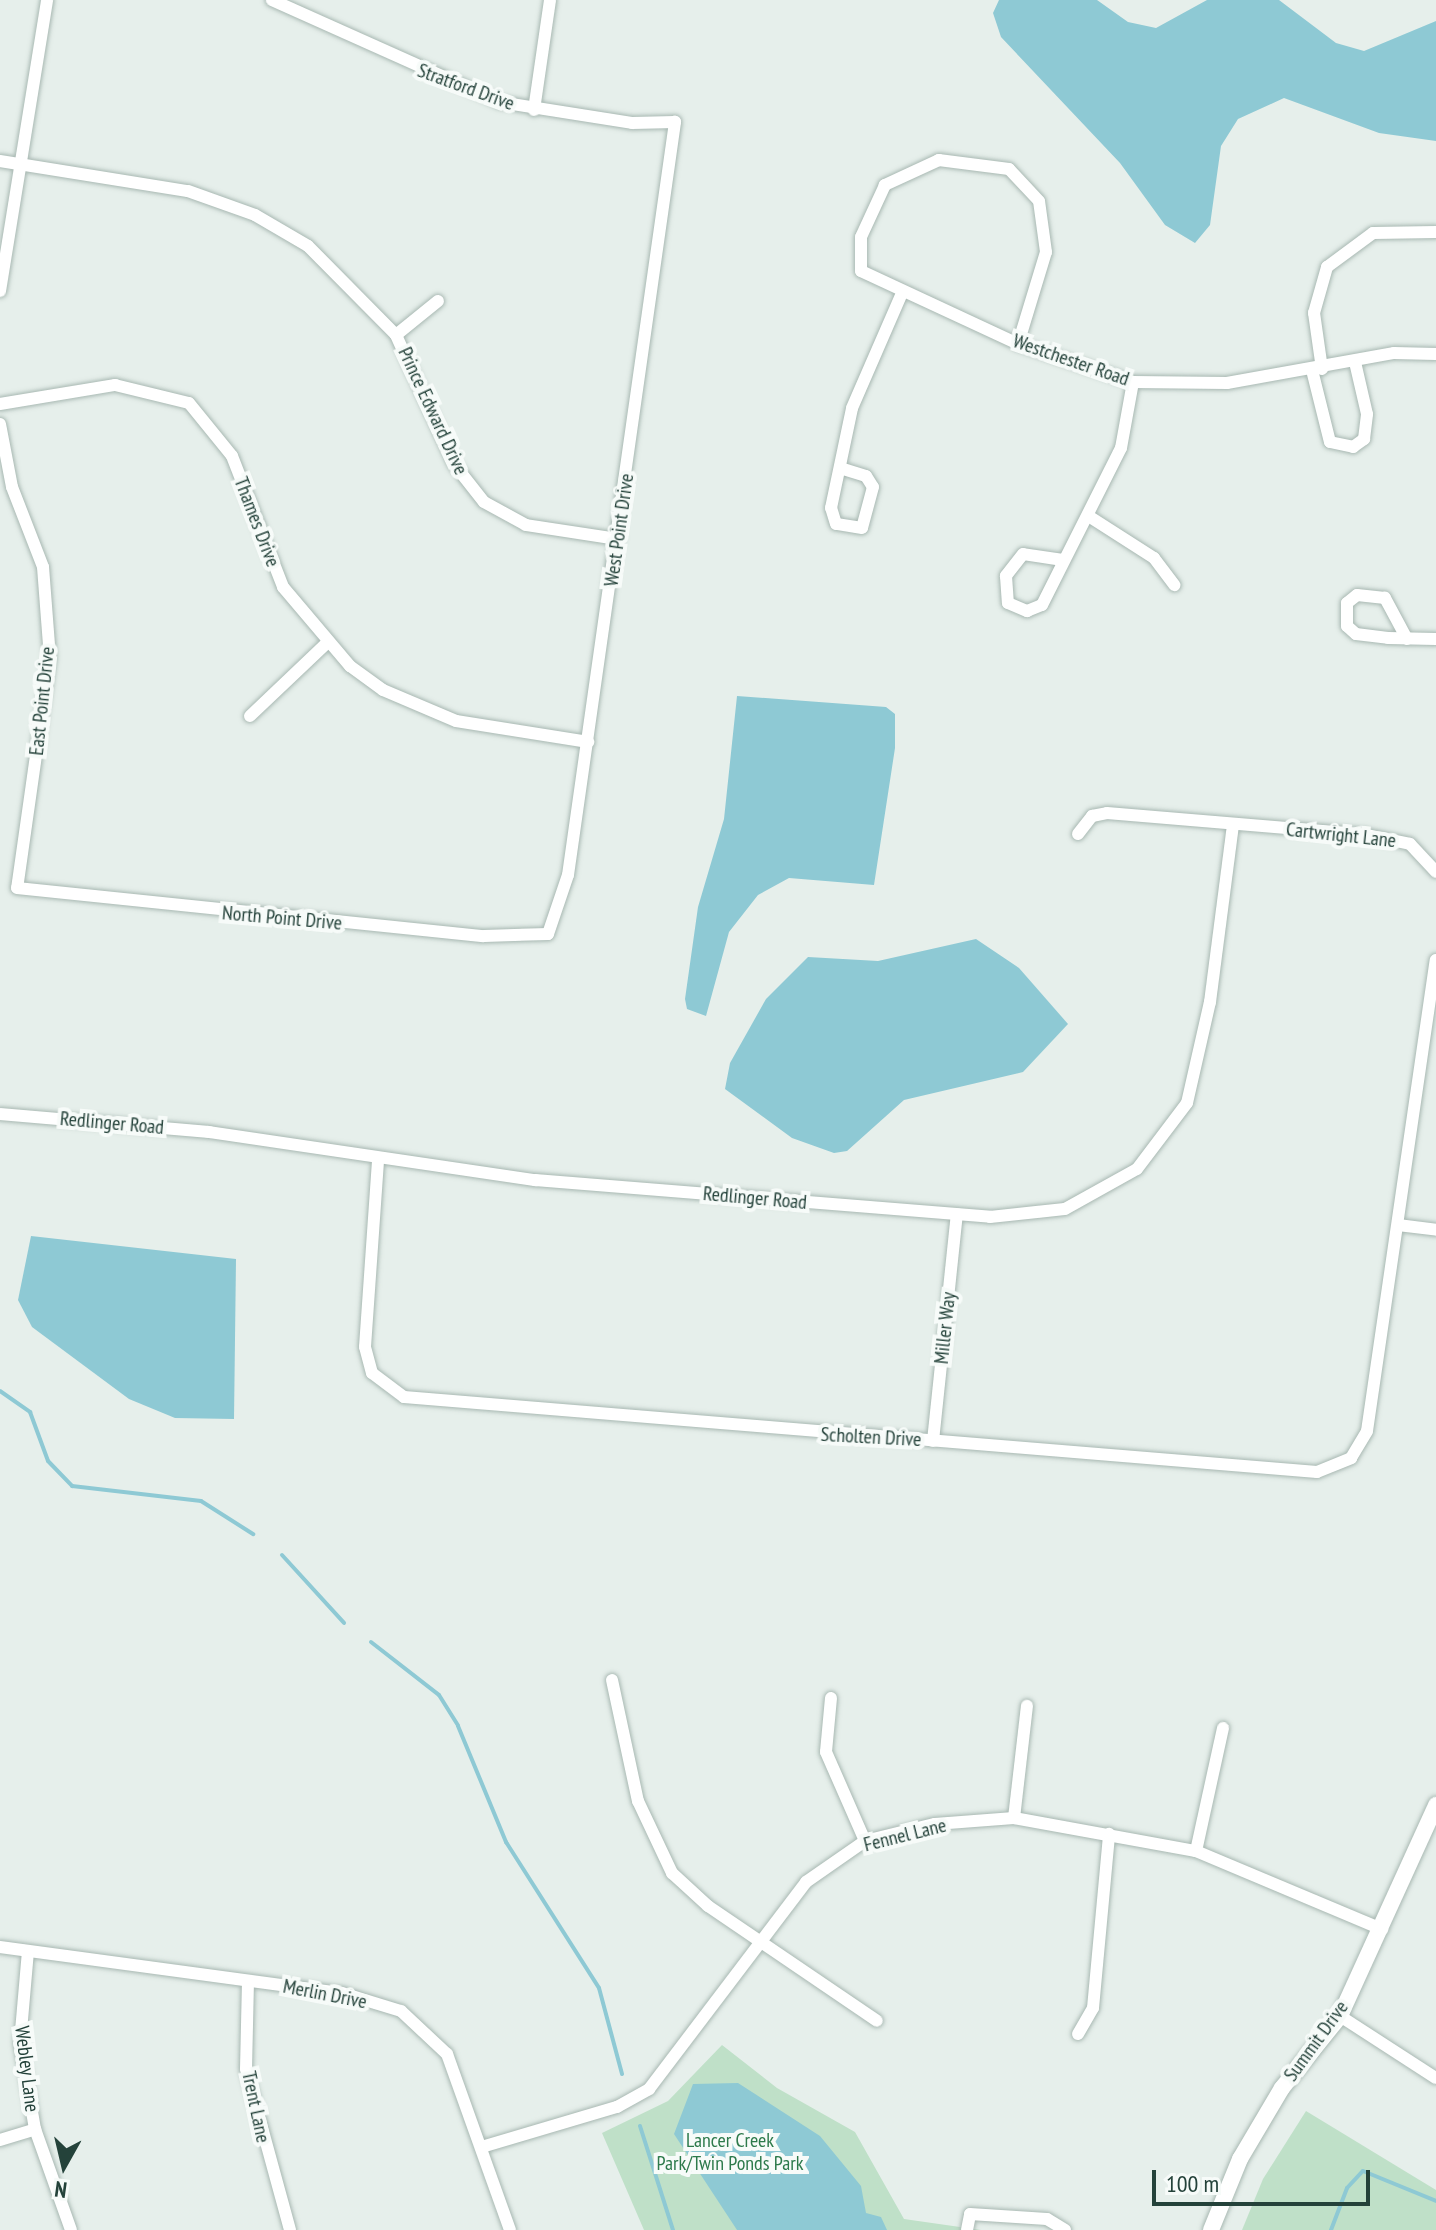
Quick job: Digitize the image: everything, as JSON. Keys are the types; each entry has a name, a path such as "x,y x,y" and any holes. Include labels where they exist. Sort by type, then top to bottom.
{"street":[{"path":"0,291 47,0"},
{"name":"Stratford Drive","path":"272,0 446,84 534,110 675,122"},
{"path":"534,110 550,0"},
{"name":"West Point Drive","path":"548,934 568,875 675,122"},
{"name":"Westchester Road","path":"1018,344 1046,252 1039,201 1009,169 926,160 885,185 861,237 861,271 902,293 1018,344 1133,382 1227,383 1355,362 1436,354"},
{"name":"Prince Edward Drive","path":"0,161 168,186 255,215 338,270 396,335 454,464 484,502 526,525 618,539"},
{"path":"1355,362 1367,414 1364,439 1353,447 1330,442 1317,369 1314,313 1327,267 1373,233 1436,232"},
{"path":"840,468 866,476 873,487 862,528 847,530 831,516 840,468 852,408 902,293"},
{"path":"396,335 438,301"},
{"path":"1063,560 1023,554 1006,576 1008,603 1027,611 1042,605 1063,560 1090,517 1121,448 1133,382"},
{"name":"Thames Drive","path":"0,404 115,385 189,403 232,456 265,552 326,644 366,679 417,707 475,725 588,742"},
{"name":"East Point Drive","path":"0,424 12,487 43,567 50,657 17,888"},
{"path":"1090,517 1154,558 1174,585"},
{"path":"1407,639 1385,598 1357,595 1347,603 1347,626 1356,634 1407,639 1436,639"},
{"path":"250,716 326,644"},
{"name":"Cartwright Lane","path":"1078,834 1092,816 1107,813 1395,839 1420,850 1436,872"},
{"name":"Redlinger Road","path":"0,1114 209,1132 378,1161 957,1214 1027,1217 1065,1209 1107,1191 1165,1139 1200,1062 1233,824"},
{"name":"North Point Drive","path":"17,888 484,936 548,934"},
{"path":"1436,960 1398,1225 1436,1230"},
{"name":"Scholten Drive","path":"378,1161 363,1327 372,1373 393,1394 933,1441 1326,1469 1351,1458 1367,1431 1398,1225"},
{"name":"Miller Way","path":"933,1441 957,1214"},
{"path":"612,1680 638,1801 672,1873 758,1941 877,2021"},
{"path":"831,1698 826,1752 865,1841"},
{"path":"1014,1818 1027,1706"},
{"path":"1196,1851 1223,1728"},
{"name":"Summit Drive","path":"1211,2230 1240,2159 1282,2088 1340,2016 1436,1805"},
{"name":"Fennel Lane","path":"485,2146 617,2107 649,2089 699,2032 758,1941 806,1882 865,1841 935,1824 1014,1818 1196,1851 1382,1929"},
{"path":"1078,2034 1093,2008 1109,1834"},
{"name":"Merlin Drive","path":"0,1947 342,1993 401,2011 447,2054 485,2146 510,2230"},
{"name":"Webley Lane","path":"28,1951 20,2043 35,2129 71,2230"},
{"name":"Trent Lane","path":"248,1981 246,2069 290,2230"},
{"path":"1340,2016 1436,2078"},
{"path":"0,2140 35,2129"},
{"path":"967,2230 970,2214 1047,2219 1065,2230"}],"green space":[{"name":"Lancer Creek Park/Twin Ponds Park","path":"722,2045 777,2088 855,2132 904,2219 981,2230 644,2230 602,2133 668,2101"},
{"path":"1306,2111 1436,2190 1436,2230 1242,2230 1263,2179"}],"water":[{"path":"999,0 1097,0 1128,22 1156,28 1207,0 1279,0 1336,43 1364,51 1436,21 1436,141 1379,133 1284,98 1238,119 1221,146 1210,225 1195,243 1165,225 1120,163 1001,37 993,13"},
{"path":"737,696 886,707 895,714 895,748 874,885 789,878 758,895 729,932 706,1016 687,1009 685,999 698,907 724,819"},
{"path":"976,939 1019,968 1068,1024 1023,1072 904,1100 847,1151 834,1153 792,1138 725,1089 730,1063 766,999 808,957 878,961"},
{"path":"31,1236 236,1259 234,1419 175,1418 129,1399 32,1327 18,1300"},
{"path":"738,2083 820,2136 861,2186 866,2213 881,2217 887,2230 737,2230 674,2134 693,2084"}],"waterway":[{"path":"0,1391 30,1412 48,1461 72,1486 201,1501 253,1534"},
{"path":"282,1555 344,1623"},
{"path":"371,1642 439,1695 458,1726 506,1842 599,1988 622,2074"},
{"path":"640,2126 673,2230"},
{"path":"1331,2230 1347,2188 1363,2171 1436,2201"}]}
